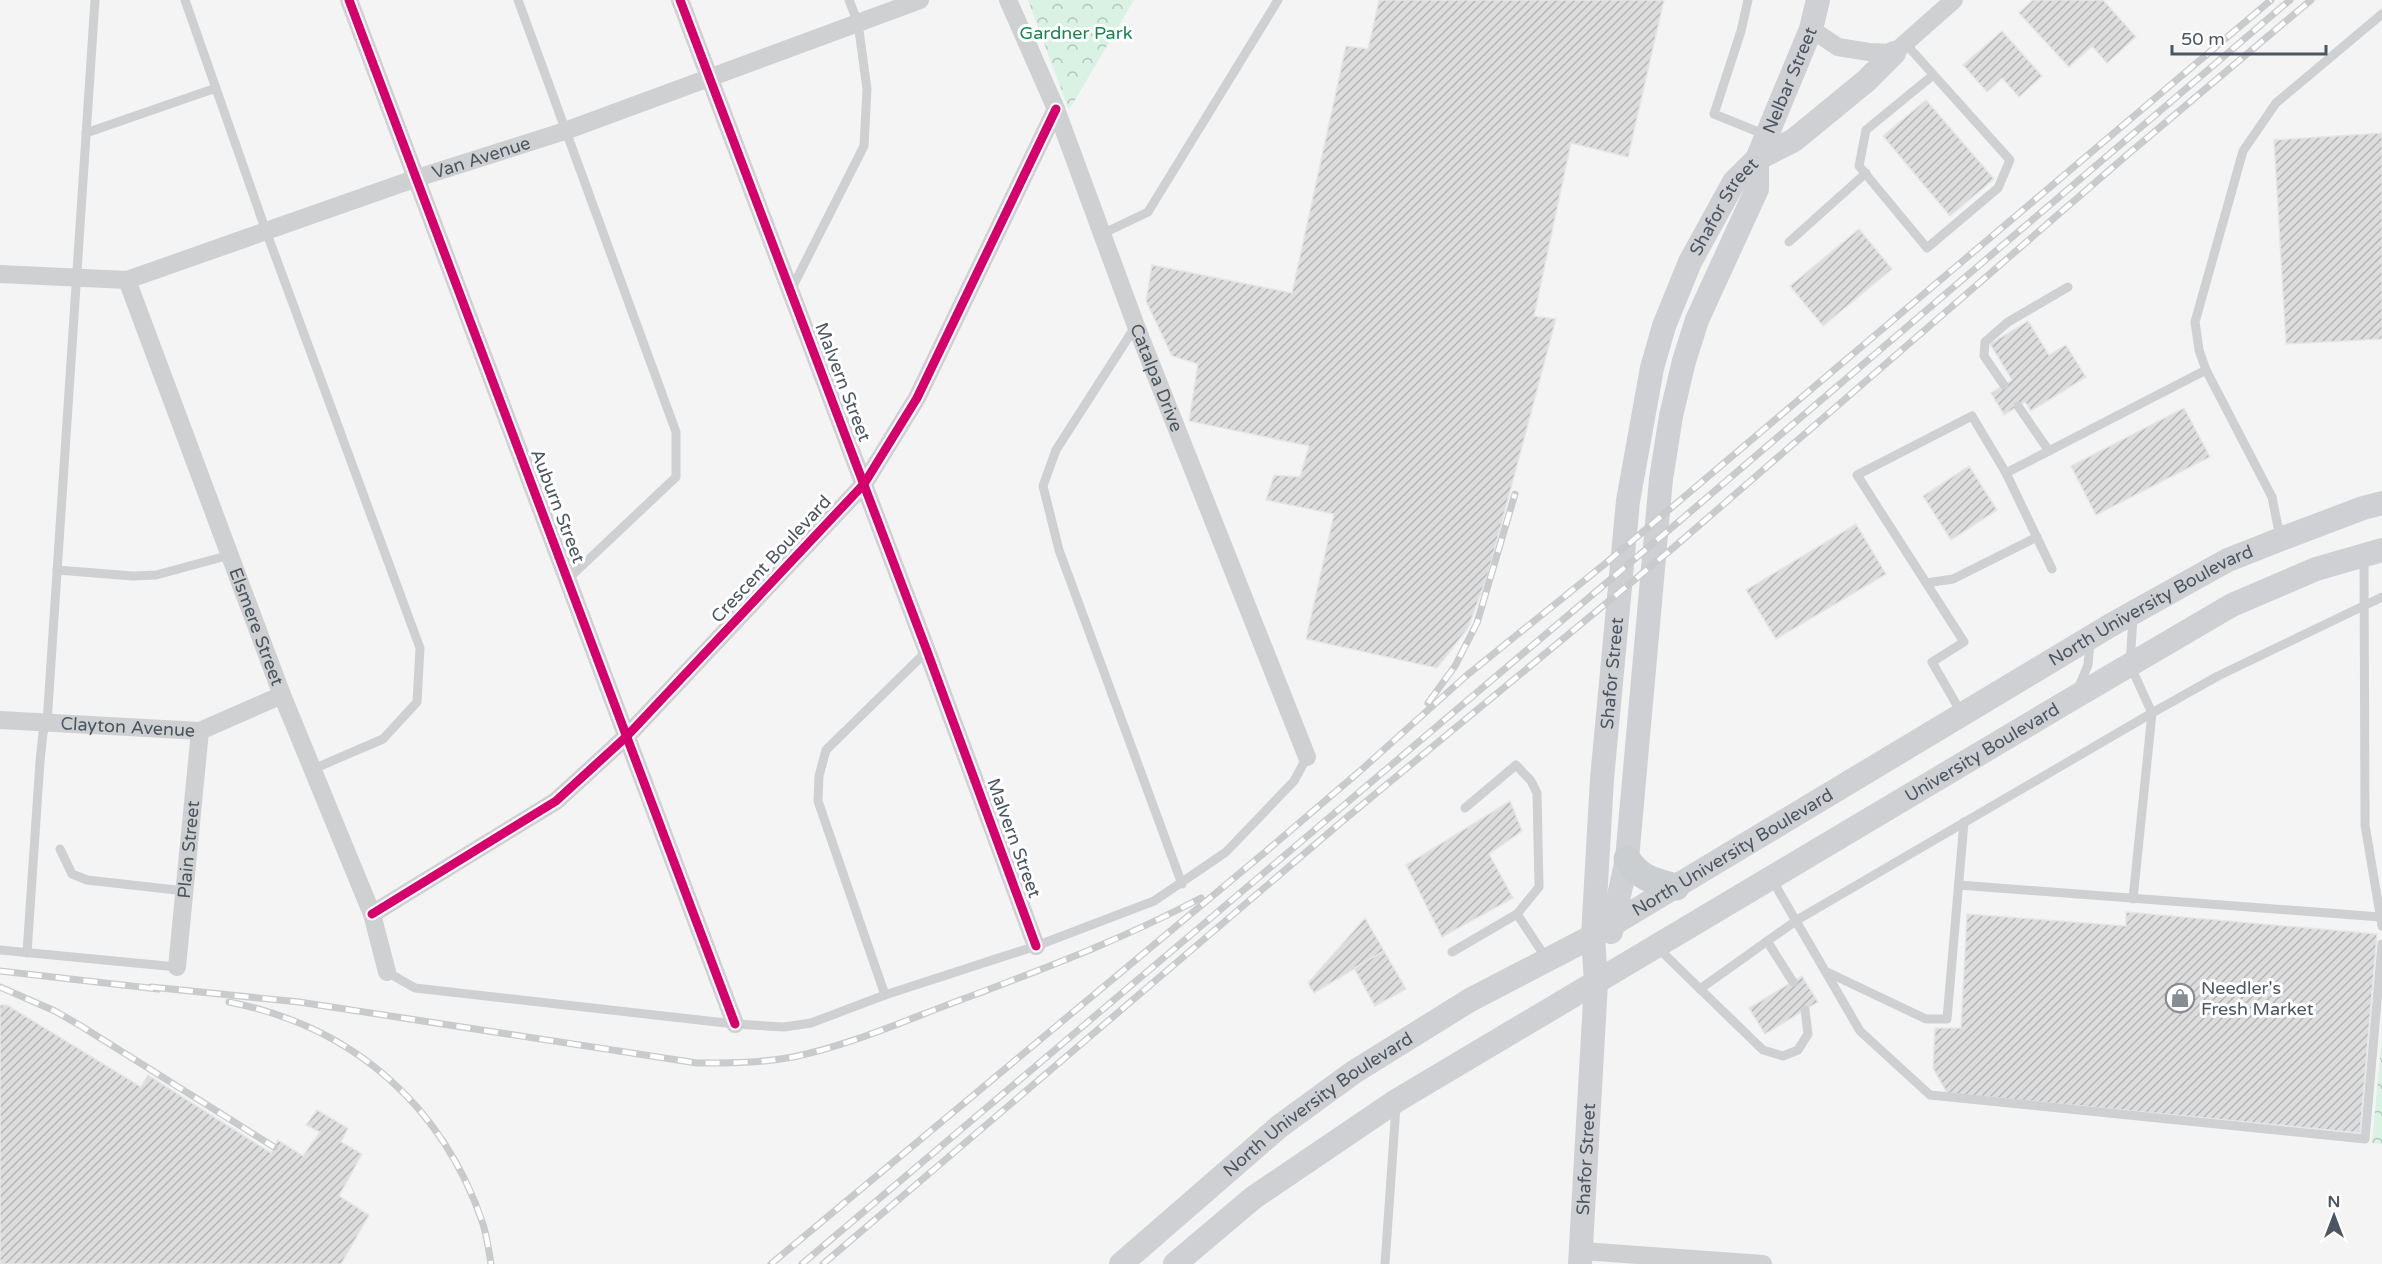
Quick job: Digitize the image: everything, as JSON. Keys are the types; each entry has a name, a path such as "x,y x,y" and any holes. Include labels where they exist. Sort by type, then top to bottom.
{"main road":[{"name":"Nelbar Street","path":"1757,159 1811,29 1818,0"},
{"path":"1757,159 1794,140 1866,81 1900,48"},
{"name":"Shafor Street","path":"1603,930 1627,859 1661,479 1671,416 1684,361 1697,320 1757,189 1757,159"},
{"name":"Shafor Street","path":"1581,1258 1596,983 1603,930 1602,779 1628,501 1652,368 1664,326 1690,262 1734,182 1757,159"},
{"name":"North University Boulevard","path":"1121,1264 1280,1126 1354,1072 1470,1000 1603,930 2090,638 2228,560 2363,507 2382,503"},
{"name":"University Boulevard","path":"1596,983 2232,605 2316,569 2373,552"},
{"path":"1627,859 1636,872 1649,880 1676,887"},
{"name":"North University Boulevard","path":"1175,1264 1198,1254 1254,1197 1396,1101 1596,983"}],"street":[{"name":"Auburn Street","path":"349,0 735,1024"},
{"name":"Malvern Street","path":"680,0 927,651 1036,946"},
{"name":"Van Avenue","path":"0,274 127,280 417,178 565,132 920,0"},
{"name":"Catalpa Drive","path":"1008,0 1056,109 1136,326 1307,757"},
{"path":"1811,29 1838,47 1869,52 1900,48 1954,0"},
{"name":"Crescent Boulevard","path":"372,914 556,801 627,736 864,484 917,398 1056,109"},
{"name":"Elsmere Street","path":"127,280 282,695 372,914 387,972"},
{"name":"Clayton Avenue","path":"0,720 200,731 282,695"},
{"name":"Plain Street","path":"177,967 200,731"},
{"path":"1581,1258 1763,1264"}],"lane":[{"path":"27,953 40,761 43,733 47,723 95,0"},
{"path":"184,0 266,231 420,648 417,702 383,739 311,770"},
{"path":"518,0 676,432 676,477 568,579"},
{"path":"791,291 864,146 867,89 858,23 849,0"},
{"path":"1102,234 1148,212 1278,0"},
{"path":"1748,0 1741,31 1714,114 1767,135"},
{"path":"2281,539 2272,497 2206,370 2199,350 2195,322 2243,151 2276,103 2382,14"},
{"path":"1900,48 1932,76 2010,160 1998,188 1927,248 1859,166 1866,130 1932,76"},
{"path":"86,133 216,88"},
{"path":"1790,242 1866,173"},
{"path":"2004,386 1984,356 1985,342 2008,322 2068,287"},
{"path":"1136,326 1056,450 1043,486 1059,550 1182,884"},
{"path":"2006,473 2206,370"},
{"path":"2018,406 2049,451"},
{"path":"1962,714 1932,662 1964,642 1857,475 1972,416 2006,473 2052,568"},
{"path":"1926,583 1953,579 2037,537"},
{"path":"1959,885 2381,922 2364,825 2364,606 2373,552"},
{"path":"57,570 134,576 156,575 230,555"},
{"path":"1700,989 1797,920 2152,713 2218,676 2382,597"},
{"path":"2133,899 2152,713 2130,665 2134,612"},
{"path":"2075,697 2088,664 2090,638"},
{"path":"885,995 818,801 819,776 826,750 927,651"},
{"path":"387,972 415,988 735,1024 784,1027 811,1023 885,995 1036,946 1154,901 1226,852 1294,781 1307,757"},
{"path":"1452,952 1516,914 1539,887 1537,793 1531,781 1516,765 1465,808"},
{"path":"1826,972 1926,1019 1947,1019 1964,822"},
{"path":"60,849 72,874 87,880 185,891"},
{"path":"1771,878 1860,1031 1930,1095 2364,1139 2382,944"},
{"path":"1516,914 1547,960"},
{"path":"1767,941 1793,982"},
{"path":"1657,947 1763,1050 1783,1056 1798,1050 1808,1034 1805,1010"},
{"path":"0,950 177,967"},
{"path":"1385,1264 1396,1101"}],"green space":[{"name":"Gardner Park","path":"1028,0 1134,0 1069,110"},
{"path":"2382,1037 2382,1144 2372,1143"}],"building":[{"path":"1379,0 1664,0 1628,157 1571,143 1534,316 1556,319 1488,574 1468,628 1437,668 1306,639 1334,514 1266,500 1274,475 1300,477 1309,446 1189,421 1198,364 1172,356 1146,301 1152,265 1292,293 1346,46 1368,49"},
{"path":"2033,0 2103,0 2136,37 2107,63 2092,46 2069,67 2019,13"},
{"path":"2002,31 2042,76 2019,97 2002,78 1987,92 1963,65"},
{"path":"1926,100 1994,179 1950,216 1883,136"},
{"path":"2382,133 2382,339 2286,344 2274,140"},
{"path":"1859,229 1892,269 1823,326 1790,286"},
{"path":"2028,321 2049,355 2066,345 2086,377 2031,411 2025,402 2004,415 1991,393 2012,380 1990,344"},
{"path":"2184,408 2210,457 2096,515 2071,466"},
{"path":"1969,466 1997,510 1951,540 1923,496"},
{"path":"1856,524 1886,574 1776,639 1746,590"},
{"path":"1510,801 1522,831 1489,854 1513,898 1442,937 1406,865"},
{"path":"2126,912 2377,934 2360,1133 1947,1093 1933,1068 1935,1028 1961,1028 1967,914 2126,926"},
{"path":"1365,918 1384,951 1314,993 1308,983"},
{"path":"1384,951 1406,989 1375,1006 1354,968"},
{"path":"1802,976 1818,1002 1765,1034 1749,1008"},
{"path":"0,1005 7,1005 141,1087 148,1075 271,1153 278,1140 303,1156 320,1132 306,1125 317,1110 348,1128 341,1142 362,1154 339,1196 369,1215 341,1264 0,1264"}],"railway":[{"path":"771,1264 1264,853 1466,676 1606,563 2271,0"},
{"path":"802,1264 1683,518 2290,0"},
{"path":"823,1264 1345,819 1673,548 2127,155 2311,0"},
{"path":"1428,703 1455,666 1477,623 1515,494"},
{"path":"151,987 299,1002 697,1063 757,1062 793,1057 839,1045 885,1029 1089,950 1145,926 1201,898"},
{"path":"0,971 158,989"},
{"path":"0,987 55,1011 81,1026 274,1147"},
{"path":"229,1002 274,1014 315,1030 353,1051 387,1077 417,1108 444,1142 466,1181 483,1224 491,1264"}],"cycle path":[{"path":"349,0 735,1024"},
{"path":"680,0 927,651 1036,946"},
{"path":"372,914 556,801 627,736 864,484 917,398 1056,109"}],"place":[{"name":"Needler's Fresh Market","path":"2180,998"}]}
